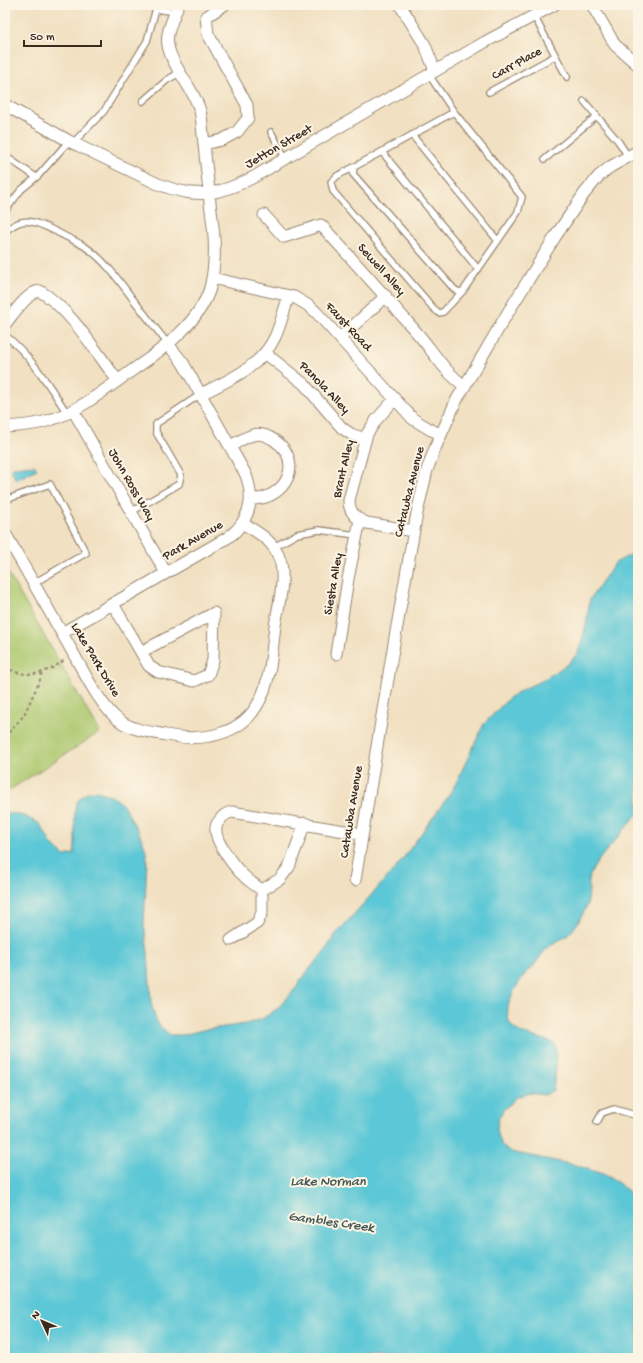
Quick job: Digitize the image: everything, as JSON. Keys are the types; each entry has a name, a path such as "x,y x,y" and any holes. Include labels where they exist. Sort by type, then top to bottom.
{"street":[{"path":"204,144 222,140 238,132 248,118 247,105 208,34 206,17 224,5"},
{"path":"400,5 425,45 432,73"},
{"name":"Jetton Street","path":"5,105 71,142 132,172 171,189 199,194 209,194 242,183 286,159 485,42 554,5"},
{"path":"592,5 615,45 638,65"},
{"path":"5,427 50,420 70,411 118,381 168,344 183,330 194,317 207,295 212,278 214,239 212,214 200,110 170,53 168,34 177,8"},
{"name":"Catawba Avenue","path":"355,880 393,649 414,531 427,470 456,401 507,314 584,194 599,176 610,167 638,151"},
{"name":"Sewell Alley","path":"264,215 284,237 322,225 386,296 450,374 465,386"},
{"name":"Faust Road","path":"212,278 289,296 302,301 309,306 340,338 405,411 420,424 441,434"},
{"path":"5,324 29,296 35,291 40,291 58,304 70,316 118,381"},
{"path":"201,394 252,366 264,353 275,336 289,296"},
{"path":"340,338 386,296"},
{"path":"168,344 183,363 231,446 246,475 251,499 265,498 277,492 285,483 290,472 291,462 279,443 262,434 253,435 231,446"},
{"name":"Panola Alley","path":"264,353 304,384 342,428 355,437 365,439"},
{"name":"Brant Alley","path":"360,520 353,514 349,505 349,500 365,439 377,418 395,399"},
{"name":"John Ross Way","path":"70,411 166,573"},
{"name":"Park Avenue","path":"62,633 236,532 242,523 251,499"},
{"path":"360,520 368,523 414,531"},
{"name":"Siesta Alley","path":"336,654 348,580 360,520"},
{"name":"Lake Park Drive","path":"5,533 98,695 119,721 135,728 174,737 196,738 218,735 232,729 249,717 260,700 268,674 282,578 280,561 274,547 264,536 242,523"},
{"path":"114,604 141,652 149,666 158,672 194,681 208,675 213,660 214,614 141,652"},
{"path":"262,890 244,877 224,850 217,836 216,829 218,822 227,813 232,812 305,823 362,834"},
{"path":"262,890 280,879 289,867 305,823"},
{"path":"231,940 257,923 262,913 262,890"}],"lane":[{"path":"5,9 8,5"},
{"path":"5,211 22,190 104,111 147,42 157,7 177,8"},
{"path":"534,16 567,77"},
{"name":"Carr Place","path":"489,92 555,56"},
{"path":"143,101 167,80 181,72"},
{"path":"432,73 454,112 522,197 518,212 463,291 443,312 439,313 333,191 331,182 337,176 454,112"},
{"path":"584,101 618,141 628,156"},
{"path":"545,159 597,116"},
{"path":"271,132 286,159"},
{"path":"412,135 498,241"},
{"path":"382,152 478,269"},
{"path":"5,156 36,177"},
{"path":"354,167 353,174 454,289 459,292 463,291"},
{"path":"5,232 12,225 22,221 32,220 84,247 97,257 114,274 168,344"},
{"path":"5,335 19,346 70,411"},
{"path":"131,512 179,484 181,475 156,432 156,424 201,394"},
{"path":"5,500 50,484 86,553 34,584"},
{"path":"274,547 297,534 319,530 357,535"},
{"path":"596,1122 602,1113 614,1109 638,1116"}],"path":[{"path":"5,667 23,674 34,675 61,663"},
{"path":"5,737 24,715 40,680 42,672"}],"green space":[{"path":"5,568 100,732 5,793"}],"water":[{"path":"34,465 37,469 16,480 11,469 13,467"},
{"name":"Lake Norman","path":"634,553 638,556 638,813 593,869 589,880 589,896 587,904 575,927 567,935 551,945 541,955 535,964 525,974 512,994 508,1006 508,1018 511,1024 515,1029 522,1033 556,1045 556,1068 553,1090 545,1095 530,1093 517,1097 503,1110 498,1120 497,1129 502,1146 511,1152 575,1165 603,1174 613,1179 628,1191 638,1204 638,1358 5,1358 5,812 24,816 40,824 52,845 64,856 74,854 75,812 77,802 85,794 92,791 102,792 119,801 125,808 139,832 146,853 144,925 148,952 151,1003 156,1020 170,1035 182,1035 203,1030 246,1024 262,1019 277,1009 297,987 327,948 335,935 396,868 455,785 484,724 510,697 541,681 568,664 578,653 586,625 590,599 615,563"}],"water label":[{"name":"Gambles Creek","path":"331,1223"}]}
